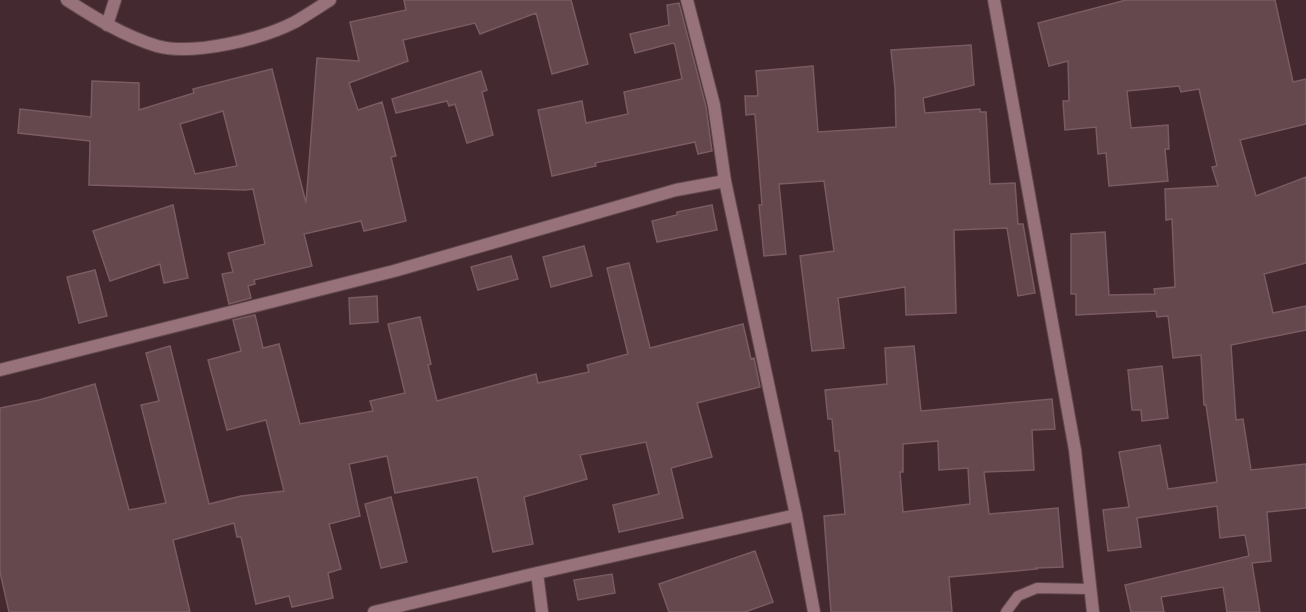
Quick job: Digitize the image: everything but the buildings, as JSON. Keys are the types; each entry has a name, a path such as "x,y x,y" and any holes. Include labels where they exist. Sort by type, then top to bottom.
{"street":[{"path":"67,0 106,25 158,46 183,49 208,48 266,33 294,22 330,0"},
{"path":"106,25 115,0"},
{"path":"687,0 714,105 725,181 796,515 813,612"},
{"path":"994,0 1075,450 1093,612"},
{"path":"0,370 394,271 676,190 725,181"},
{"path":"374,612 796,515"},
{"path":"537,573 543,612"}],"lane":[{"path":"1006,612 1018,596 1037,588 1090,589"}]}
